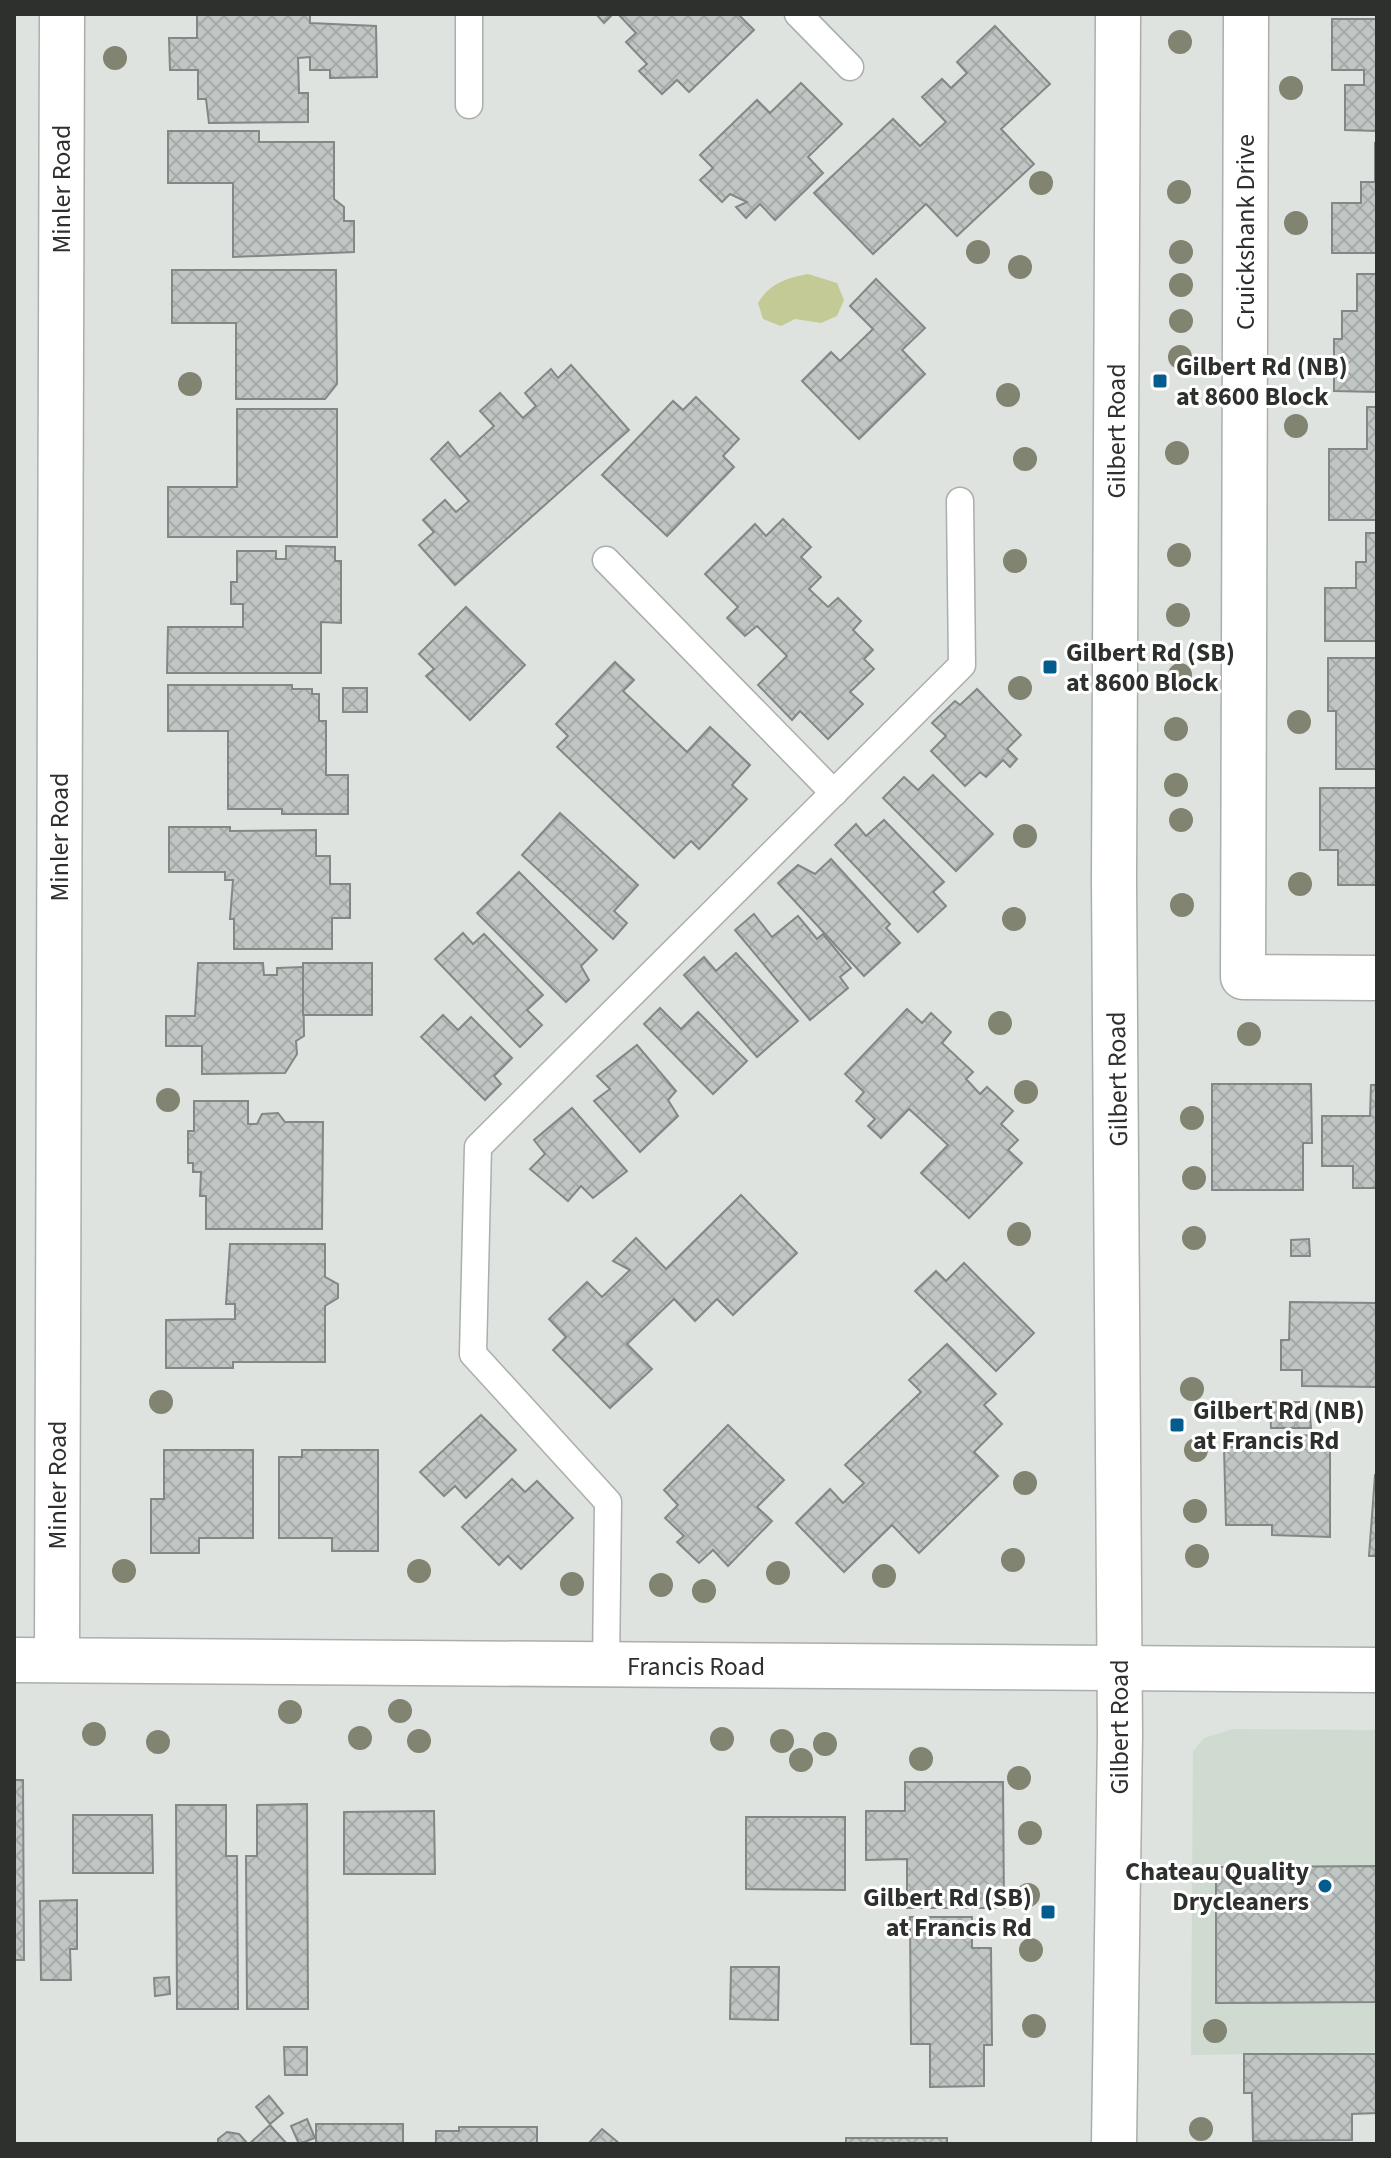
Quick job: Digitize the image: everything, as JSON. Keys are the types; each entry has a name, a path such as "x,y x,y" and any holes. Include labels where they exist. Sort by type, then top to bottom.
{"street":[{"name":"Minler Road","path":"57,1660 62,14"},
{"name":"Gilbert Road","path":"1114,2144 1120,1669 1114,880 1118,14"},
{"name":"Cruickshank Drive","path":"1246,14 1243,977 1377,978"},
{"name":"Francis Road","path":"14,1660 1377,1670"}],"lane":[{"path":"469,14 469,105"},
{"path":"798,14 850,67"},
{"path":"606,1665 608,1502 473,1354 478,1147 962,665 960,501"},
{"path":"606,560 834,793"}],"shaded area":[{"path":"1233,1729 1377,1730 1377,2052 1191,2055 1193,1751 1204,1738"}],"green space":[{"path":"808,274 837,283 844,300 837,316 821,323 795,319 781,326 763,319 758,303 767,291 785,280"}],"building":[{"path":"197,14 310,14 310,23 376,26 377,77 330,78 330,70 310,70 310,57 298,58 299,93 308,93 308,122 209,123 206,99 198,99 198,70 170,70 169,38 197,38"},
{"path":"596,14 613,14 604,23"},
{"path":"618,14 738,14 754,30 689,92 677,80 662,94 639,71 647,64 626,42 636,33"},
{"path":"1332,19 1377,19 1377,131 1345,130 1345,85 1364,85 1364,70 1332,70"},
{"path":"995,26 1050,84 1001,129 1034,164 957,236 926,204 873,254 814,193 893,119 920,146 946,122 922,97 942,79 951,88 967,73 957,62"},
{"path":"801,83 842,124 808,157 823,173 775,220 760,204 746,218 736,207 747,202 730,194 722,202 700,180 713,168 700,155 757,100 770,113"},
{"path":"168,131 259,131 259,142 334,142 334,199 344,207 344,221 354,221 354,252 233,257 233,183 168,183"},
{"path":"1375,142 1377,253 1332,253 1332,203 1361,203 1361,182 1375,182"},
{"path":"172,270 336,270 337,384 325,399 236,399 236,323 172,323"},
{"path":"1357,274 1377,274 1377,392 1334,391 1334,339 1342,339 1342,311 1357,311"},
{"path":"876,279 925,328 902,350 925,374 859,439 802,381 831,352 840,361 873,329 850,306"},
{"path":"571,365 629,430 455,585 419,545 434,532 423,520 445,500 456,512 469,501 431,459 448,442 460,457 494,426 480,411 500,393 523,418 536,406 525,393 551,369 558,378"},
{"path":"696,397 739,439 723,456 734,467 667,536 602,475 673,401 683,410"},
{"path":"1367,407 1377,407 1377,520 1329,520 1329,449 1367,449"},
{"path":"237,409 337,409 337,537 168,537 168,487 237,487"},
{"path":"783,519 811,547 801,557 821,577 809,589 828,607 838,598 861,621 853,630 873,650 864,659 874,669 850,692 863,704 828,739 800,711 792,720 758,685 787,656 757,626 745,636 727,618 738,607 705,574 755,524 766,536"},
{"path":"1366,533 1377,533 1377,641 1325,641 1325,588 1356,588 1356,562 1366,562"},
{"path":"286,546 335,547 335,561 341,561 341,623 321,622 321,673 167,673 168,627 243,627 243,604 231,604 231,582 237,582 237,551 276,551 276,559 286,559"},
{"path":"466,607 525,665 470,720 426,676 434,669 419,654"},
{"path":"1328,658 1377,658 1377,769 1336,769 1336,711 1328,711"},
{"path":"615,662 634,680 623,691 687,752 710,727 750,765 732,785 747,799 699,849 691,841 674,858 557,747 568,736 556,724"},
{"path":"168,685 292,685 292,689 312,689 312,694 319,694 319,721 326,721 326,775 348,775 348,814 282,814 282,809 228,809 228,731 168,731"},
{"path":"343,688 367,688 367,712 343,712"},
{"path":"977,689 1021,735 1007,749 1017,759 1010,767 1003,760 986,777 980,772 965,786 931,751 946,736 932,723 955,701 960,705"},
{"path":"933,775 993,834 956,871 883,798 904,777 918,790"},
{"path":"1320,788 1377,788 1377,885 1338,885 1338,850 1320,850"},
{"path":"560,813 638,885 614,911 627,923 613,939 522,855"},
{"path":"884,820 944,882 933,892 946,906 918,932 835,845 856,824 866,836"},
{"path":"169,827 230,827 230,831 316,830 316,856 330,856 330,884 350,884 350,918 332,918 332,949 234,949 234,919 230,919 233,880 225,880 225,872 169,872"},
{"path":"831,859 890,924 886,928 900,943 864,976 778,883 798,865 815,874"},
{"path":"519,872 597,950 581,966 589,980 566,1002 477,913"},
{"path":"754,914 772,937 798,916 817,939 823,934 851,968 840,977 848,988 810,1020 735,930"},
{"path":"463,933 473,944 484,934 543,995 527,1010 542,1025 520,1047 435,959"},
{"path":"736,953 798,1021 757,1057 684,975 704,957 716,971"},
{"path":"198,963 263,963 264,975 277,975 277,968 303,967 304,1036 296,1041 297,1054 285,1073 202,1074 202,1046 166,1046 166,1016 195,1016"},
{"path":"303,963 372,963 372,1015 303,1015"},
{"path":"660,1008 681,1029 698,1012 747,1061 713,1094 644,1024"},
{"path":"907,1009 922,1023 931,1013 951,1032 942,1043 973,1072 966,1079 980,1094 987,1087 1013,1111 1001,1124 1018,1140 1008,1150 1022,1163 969,1218 921,1173 948,1145 909,1109 881,1138 868,1126 875,1119 856,1101 864,1092 845,1074"},
{"path":"443,1015 458,1030 471,1017 512,1058 494,1076 501,1084 485,1100 421,1037"},
{"path":"637,1045 676,1091 668,1100 678,1116 640,1152 594,1101 610,1089 597,1076"},
{"path":"1212,1084 1311,1084 1312,1143 1303,1143 1303,1190 1212,1190"},
{"path":"1371,1085 1377,1085 1377,1188 1353,1188 1353,1166 1322,1166 1322,1116 1370,1116"},
{"path":"194,1101 248,1101 248,1124 257,1124 262,1114 278,1113 285,1122 323,1122 322,1229 206,1229 206,1196 200,1196 201,1172 193,1172 193,1163 188,1163 188,1131 194,1131"},
{"path":"572,1108 627,1171 593,1198 581,1186 568,1201 530,1169 545,1154 534,1140"},
{"path":"741,1195 797,1253 733,1315 717,1299 695,1321 674,1299 627,1344 652,1369 610,1408 553,1350 566,1337 549,1319 587,1282 602,1297 630,1270 613,1261 636,1238 666,1269"},
{"path":"1309,1239 1310,1256 1291,1256 1291,1240"},
{"path":"230,1244 325,1244 325,1277 338,1284 338,1298 325,1306 325,1362 233,1362 233,1368 166,1368 166,1320 235,1319 235,1304 226,1304"},
{"path":"964,1263 1034,1333 996,1371 915,1291 936,1271 946,1281"},
{"path":"1290,1302 1377,1303 1377,1387 1302,1386 1302,1370 1281,1370 1281,1340 1289,1340"},
{"path":"947,1344 996,1394 984,1405 1002,1424 974,1452 998,1476 919,1553 892,1525 844,1572 796,1523 830,1489 843,1503 864,1483 845,1465 921,1392 909,1380"},
{"path":"1270,1402 1309,1402 1311,1428 1271,1428"},
{"path":"481,1415 516,1450 466,1498 455,1486 444,1496 420,1472"},
{"path":"728,1425 784,1480 757,1507 772,1521 728,1566 713,1550 699,1563 677,1542 684,1536 665,1518 678,1505 664,1490"},
{"path":"1291,1435 1330,1436 1330,1537 1272,1535 1272,1525 1226,1525 1224,1447 1291,1448"},
{"path":"164,1450 253,1450 253,1538 199,1538 199,1553 151,1553 151,1499 164,1499"},
{"path":"302,1450 378,1450 378,1551 332,1551 332,1538 279,1538 279,1457 302,1457"},
{"path":"1375,1475 1377,1556 1369,1556"},
{"path":"512,1479 525,1492 537,1481 573,1518 521,1569 508,1556 499,1565 462,1527"},
{"path":"14,1780 23,1780 24,1960 14,1960"},
{"path":"905,1782 1003,1782 1004,1908 907,1908 907,1859 866,1860 866,1811 905,1811"},
{"path":"307,1804 308,2009 247,2009 246,1856 257,1856 257,1805"},
{"path":"176,1805 226,1805 226,1856 237,1856 238,2009 177,2009"},
{"path":"434,1811 435,1874 344,1874 344,1812"},
{"path":"73,1815 152,1815 153,1873 73,1873"},
{"path":"746,1817 845,1817 845,1890 746,1889"},
{"path":"1377,1866 1377,2002 1216,2003 1216,1867"},
{"path":"77,1900 77,1949 70,1949 71,1980 41,1980 40,1901"},
{"path":"910,1917 972,1917 972,1948 991,1948 992,2045 984,2045 984,2086 930,2087 930,2044 911,2044"},
{"path":"731,1967 779,1967 778,2020 730,2019"},
{"path":"169,1977 170,1994 155,1996 154,1978"},
{"path":"284,2047 307,2047 307,2075 285,2075"},
{"path":"1244,2054 1377,2054 1377,2113 1352,2114 1352,2140 1253,2141 1252,2093 1244,2093"},
{"path":"269,2096 283,2113 270,2124 256,2107"},
{"path":"307,2119 315,2138 299,2144 291,2126"},
{"path":"316,2124 403,2124 403,2144 316,2144"},
{"path":"270,2125 287,2144 249,2144"},
{"path":"459,2127 537,2127 537,2144 436,2144 436,2131 459,2131"},
{"path":"602,2129 620,2144 588,2144"},
{"path":"227,2132 239,2134 248,2144 218,2144 218,2139"},
{"path":"846,2138 947,2138 947,2144 846,2144"}],"place":[{"name":"Gilbert Rd (NB) at 8600 Block","path":"1160,381"},
{"name":"Gilbert Rd (SB) at 8600 Block","path":"1050,667"},
{"name":"Gilbert Rd (NB) at Francis Rd","path":"1177,1425"},
{"name":"Chateau Quality Drycleaners","path":"1325,1886"},
{"name":"Gilbert Rd (SB) at Francis Rd","path":"1048,1912"}]}
